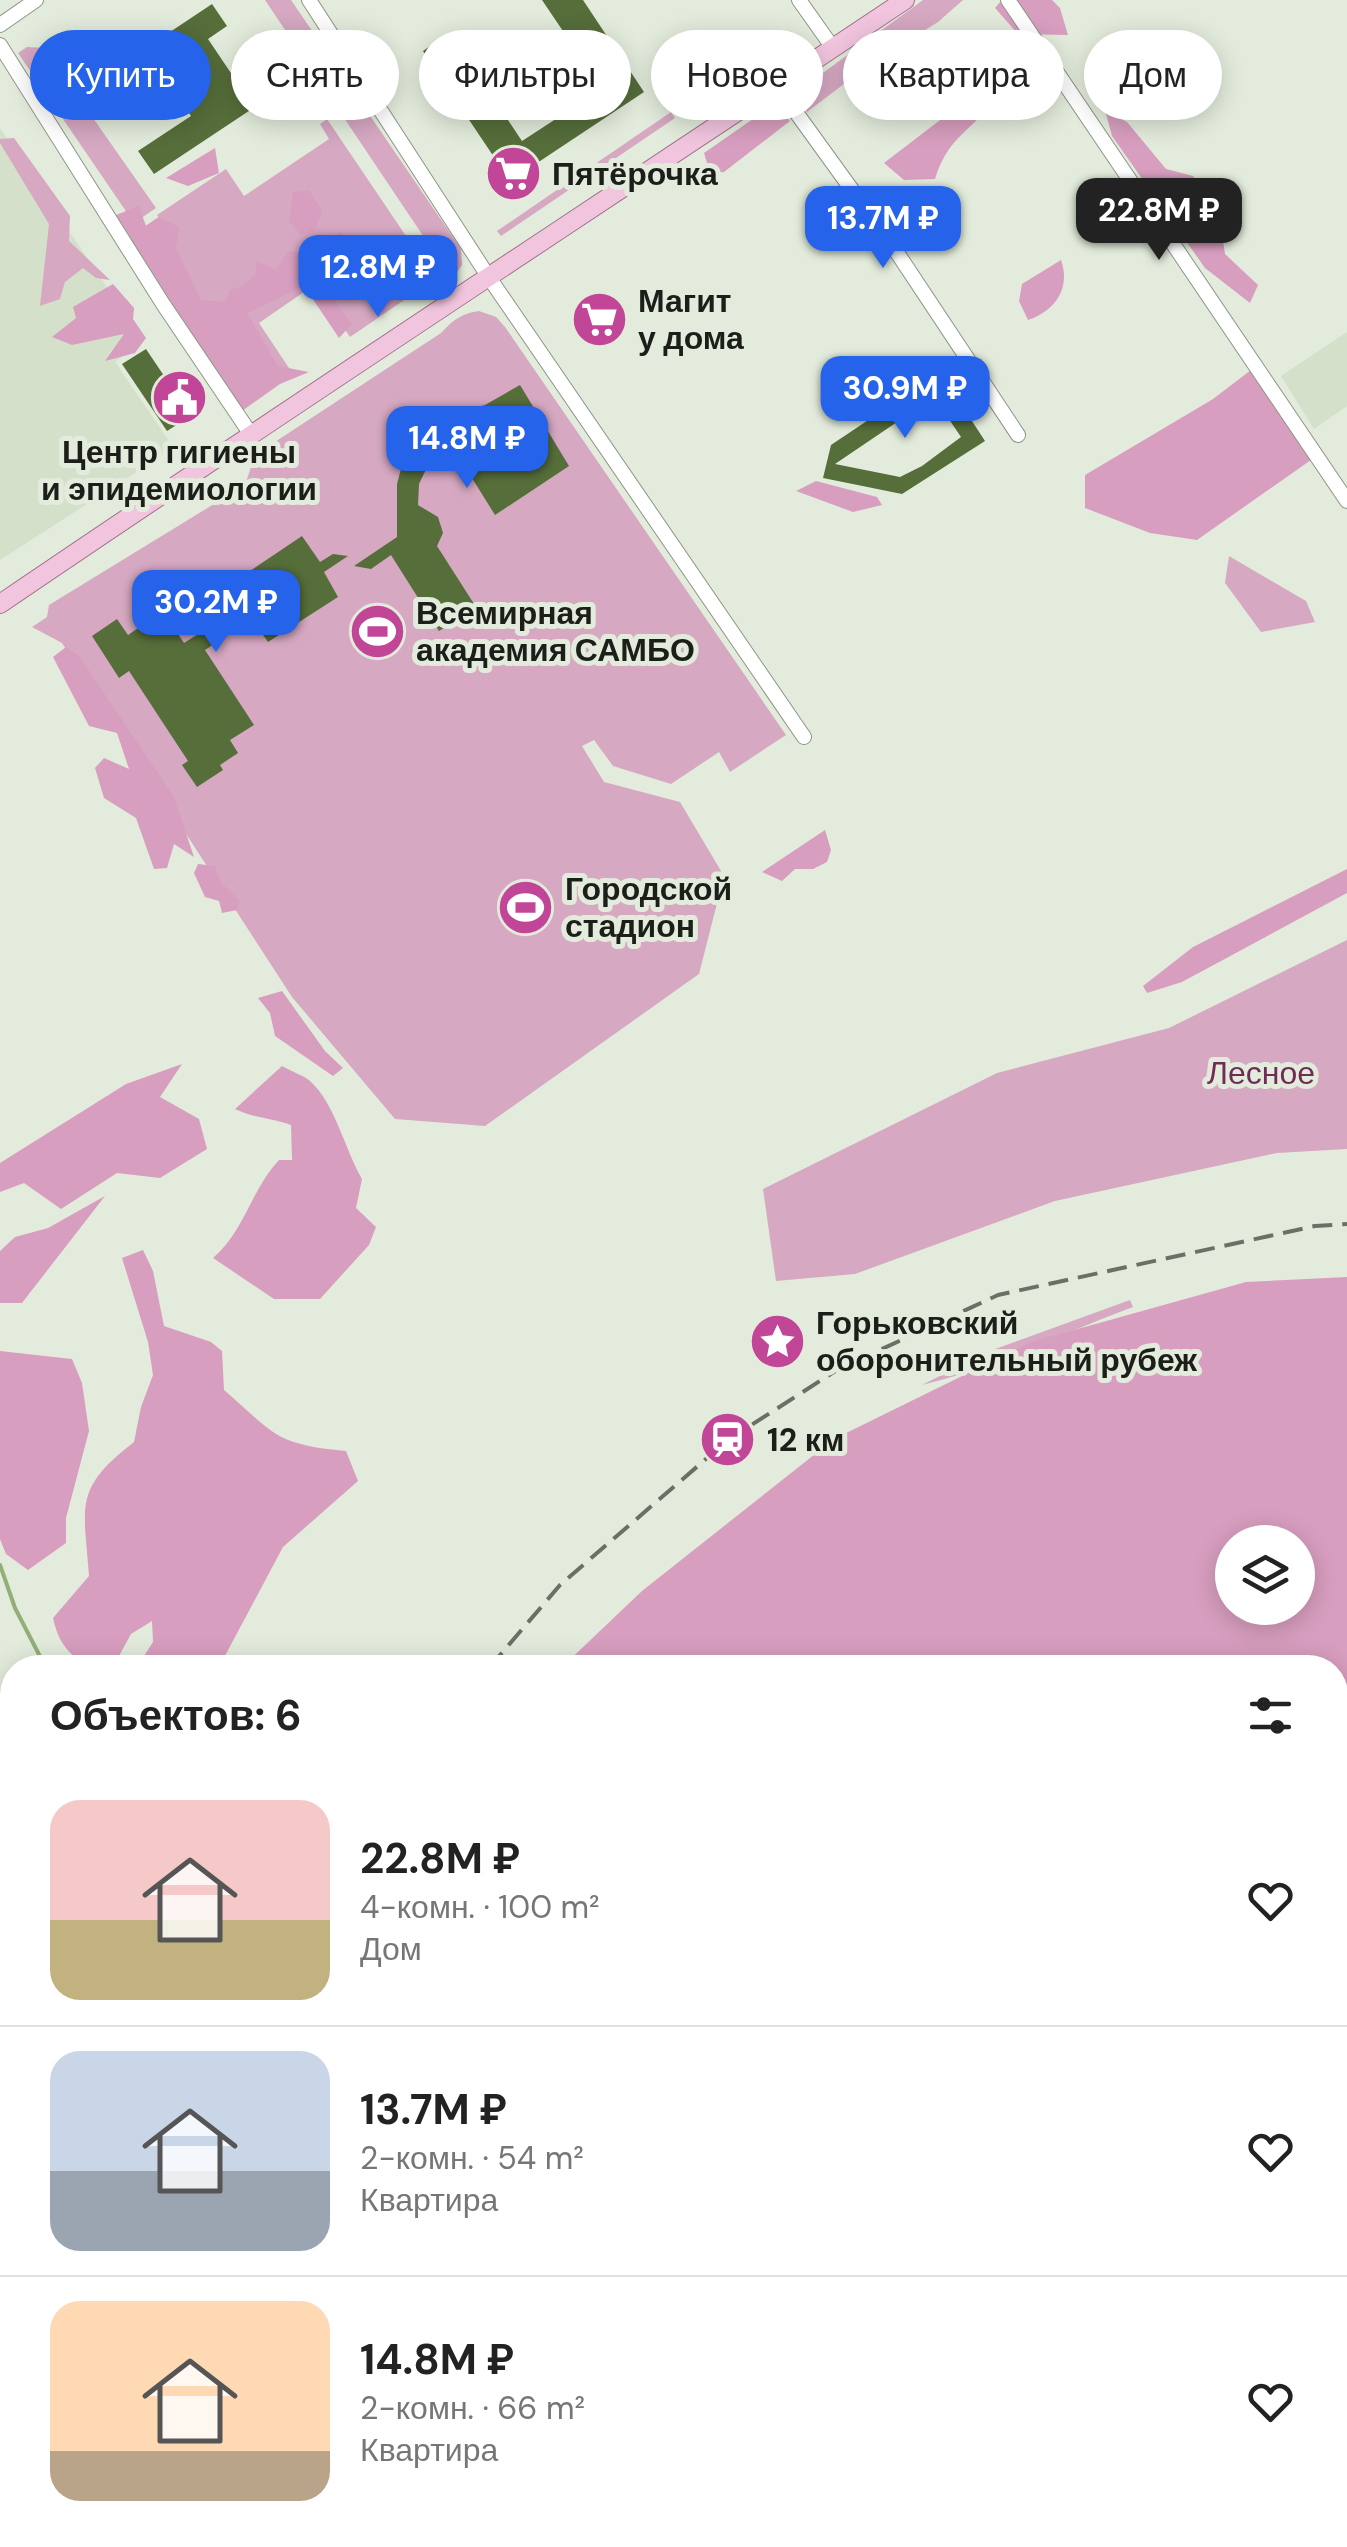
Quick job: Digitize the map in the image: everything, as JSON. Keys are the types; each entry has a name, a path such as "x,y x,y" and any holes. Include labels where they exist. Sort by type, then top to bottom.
{"main road":[{"path":"823,55 905,0"},
{"path":"0,604 250,432 726,120"}],"street":[{"path":"0,25 36,0"},
{"path":"309,0 488,276 804,737"},
{"path":"799,0 833,48"},
{"path":"1008,0 1347,501"},
{"path":"0,45 163,304 250,432"},
{"path":"802,120 894,248 1018,435"}],"shaded area":[{"path":"1002,0 1052,0 1060,8 1068,35 1064,35 1064,30 1014,30 995,8"},
{"path":"751,120 790,121 724,172 710,173 704,153"},
{"path":"940,120 976,120 949,149 935,179 904,180 884,163"},
{"path":"1108,120 1123,120 1166,169 1193,176 1220,220 1225,254 1258,285 1250,303 1205,268 1112,136"},
{"path":"0,128 143,341 115,362 174,448 0,560"},
{"path":"215,148 219,173 188,186 166,178"},
{"path":"309,190 322,211 315,231 301,235 289,221 293,192"},
{"path":"139,206 146,226 159,217 179,227 176,248 201,300 225,302 230,290 243,286 255,275 257,261 276,270 288,251 301,253 352,324 339,338 304,286 247,313 278,366 309,372 280,384 242,411 116,215"},
{"path":"340,232 396,296 383,314 335,235"},
{"path":"1061,260 1064,280 1058,297 1046,311 1028,320 1019,301 1022,284"},
{"path":"113,284 134,308 133,319 146,338 135,353 105,361 124,334 72,345 52,337 76,318 73,307"},
{"path":"1347,332 1347,406 1314,429 1281,376"},
{"path":"1251,370 1311,460 1197,540 1150,533 1085,508 1085,475 1213,399"},
{"path":"816,481 877,497 882,505 853,512 796,491"},
{"path":"66,647 79,656 174,797 194,857 174,844 167,868 154,869 136,818 104,798 95,768 104,758 129,769 117,733 89,726 53,657"},
{"path":"825,830 831,850 827,862 813,869 795,869 782,881 762,872"},
{"path":"198,864 215,866 220,882 239,900 237,910 222,913 219,901 205,897 194,873"},
{"path":"1347,869 1347,893 1182,982 1147,993 1143,986 1193,947"},
{"path":"282,991 325,1051 343,1068 333,1076 275,1036 270,1013 258,998"},
{"path":"182,1064 160,1097 199,1119 207,1149 160,1178 117,1173 61,1209 24,1183 0,1192 0,1163 126,1084"},
{"path":"282,1066 319,1090 362,1179 356,1208 376,1227 369,1245 320,1299 274,1299 213,1258 232,1236 269,1172 279,1160 292,1160 291,1125 235,1109"},
{"path":"105,1196 22,1303 0,1303 0,1251 15,1237 48,1228"},
{"path":"143,1250 153,1271 164,1326 211,1342 222,1351 224,1390 278,1435 304,1445 346,1451 358,1481 283,1547 225,1655 145,1655 153,1642 152,1621 131,1634 120,1655 73,1655 56,1630 53,1618 89,1576 85,1515 92,1486 114,1458 134,1442 153,1375 148,1342 122,1258"},
{"path":"1347,1277 1347,1655 575,1655 642,1591 834,1439 1031,1342 1246,1282"},
{"path":"0,1351 72,1359 82,1383 89,1431 66,1518 66,1543 28,1570 6,1554 0,1539"}],"green space":[{"path":"265,0 291,0 311,30 285,30"},
{"path":"923,0 963,0 925,30 882,30"},
{"path":"30,47 30,71 18,53"},
{"path":"843,58 843,85 823,100 823,73"},
{"path":"64,120 94,120 156,208 134,223"},
{"path":"328,120 435,279 350,337 314,285 259,323 291,371 240,406 128,238 157,218 177,246 157,215 226,169 244,196 329,139 320,124"},
{"path":"345,120 373,120 461,249 462,265 452,279"},
{"path":"659,120 672,120 501,236 497,231"},
{"path":"14,138 70,216 69,241 110,280 96,278 83,268 65,282 60,299 40,306 49,224 0,143 0,139"},
{"name":"Всемирная академия САМБО","path":"479,311 496,317 505,327 786,735 730,772 719,752 671,784 613,766 594,740 582,746 604,782 680,802 724,876 699,974 485,1126 395,1119 292,997 62,643 32,627 47,617 49,605 245,485 255,455 458,318"},
{"path":"1229,556 1306,601 1315,622 1261,632 1225,583"},
{"name":"Лесное","path":"1347,940 1347,1149 1277,1153 1055,1201 855,1274 776,1281 763,1189 997,1073 1169,1028"},
{"path":"1130,1300 1133,1307 1002,1359 922,1385 987,1352"}],"building":[{"path":"542,0 583,0 603,30 562,30"},
{"path":"212,4 227,26 211,37 211,30 173,30"},
{"path":"211,43 231,73 231,120 235,120 154,174 138,151 185,120 211,120"},
{"path":"631,72 644,92 631,101"},
{"path":"469,120 508,120 522,141 554,120 602,120 510,181"},
{"path":"146,349 191,416 167,431 122,364"},
{"path":"940,372 985,441 902,494 823,478 831,445","holes":["934,397 961,437 900,477 835,464"]},
{"path":"520,385 569,466 495,515 452,446 441,448 431,459 419,484 418,505 438,517 443,533 437,546 476,607 439,631 391,555 371,569 354,566 397,537 397,484 403,461 416,442 452,414 485,405"},
{"path":"302,536 320,562 333,554 348,556 324,572 338,597 268,642 252,619 205,650 254,725 230,740 238,753 220,765 223,770 197,787 182,765 188,761 129,671 119,678 92,636 117,619 128,635 163,611 184,643 244,605 229,585"}],"waterway":[{"path":"0,1565 15,1608 39,1655"}],"railway":[{"path":"500,1655 560,1585 728,1440 837,1370 998,1295 1315,1226 1347,1224"}],"place":[{"name":"Пятёрочка","path":"513,174"},
{"name":"Магит у дома","path":"599,319"},
{"name":"Центр гигиены и эпидемиологии","path":"179,398"},
{"name":"Всемирная академия САМБО","path":"377,631"},
{"name":"Городской стадион","path":"526,907"},
{"name":"Горьковский оборонительный рубеж","path":"777,1341"},
{"name":"12 км","path":"728,1440"}]}
